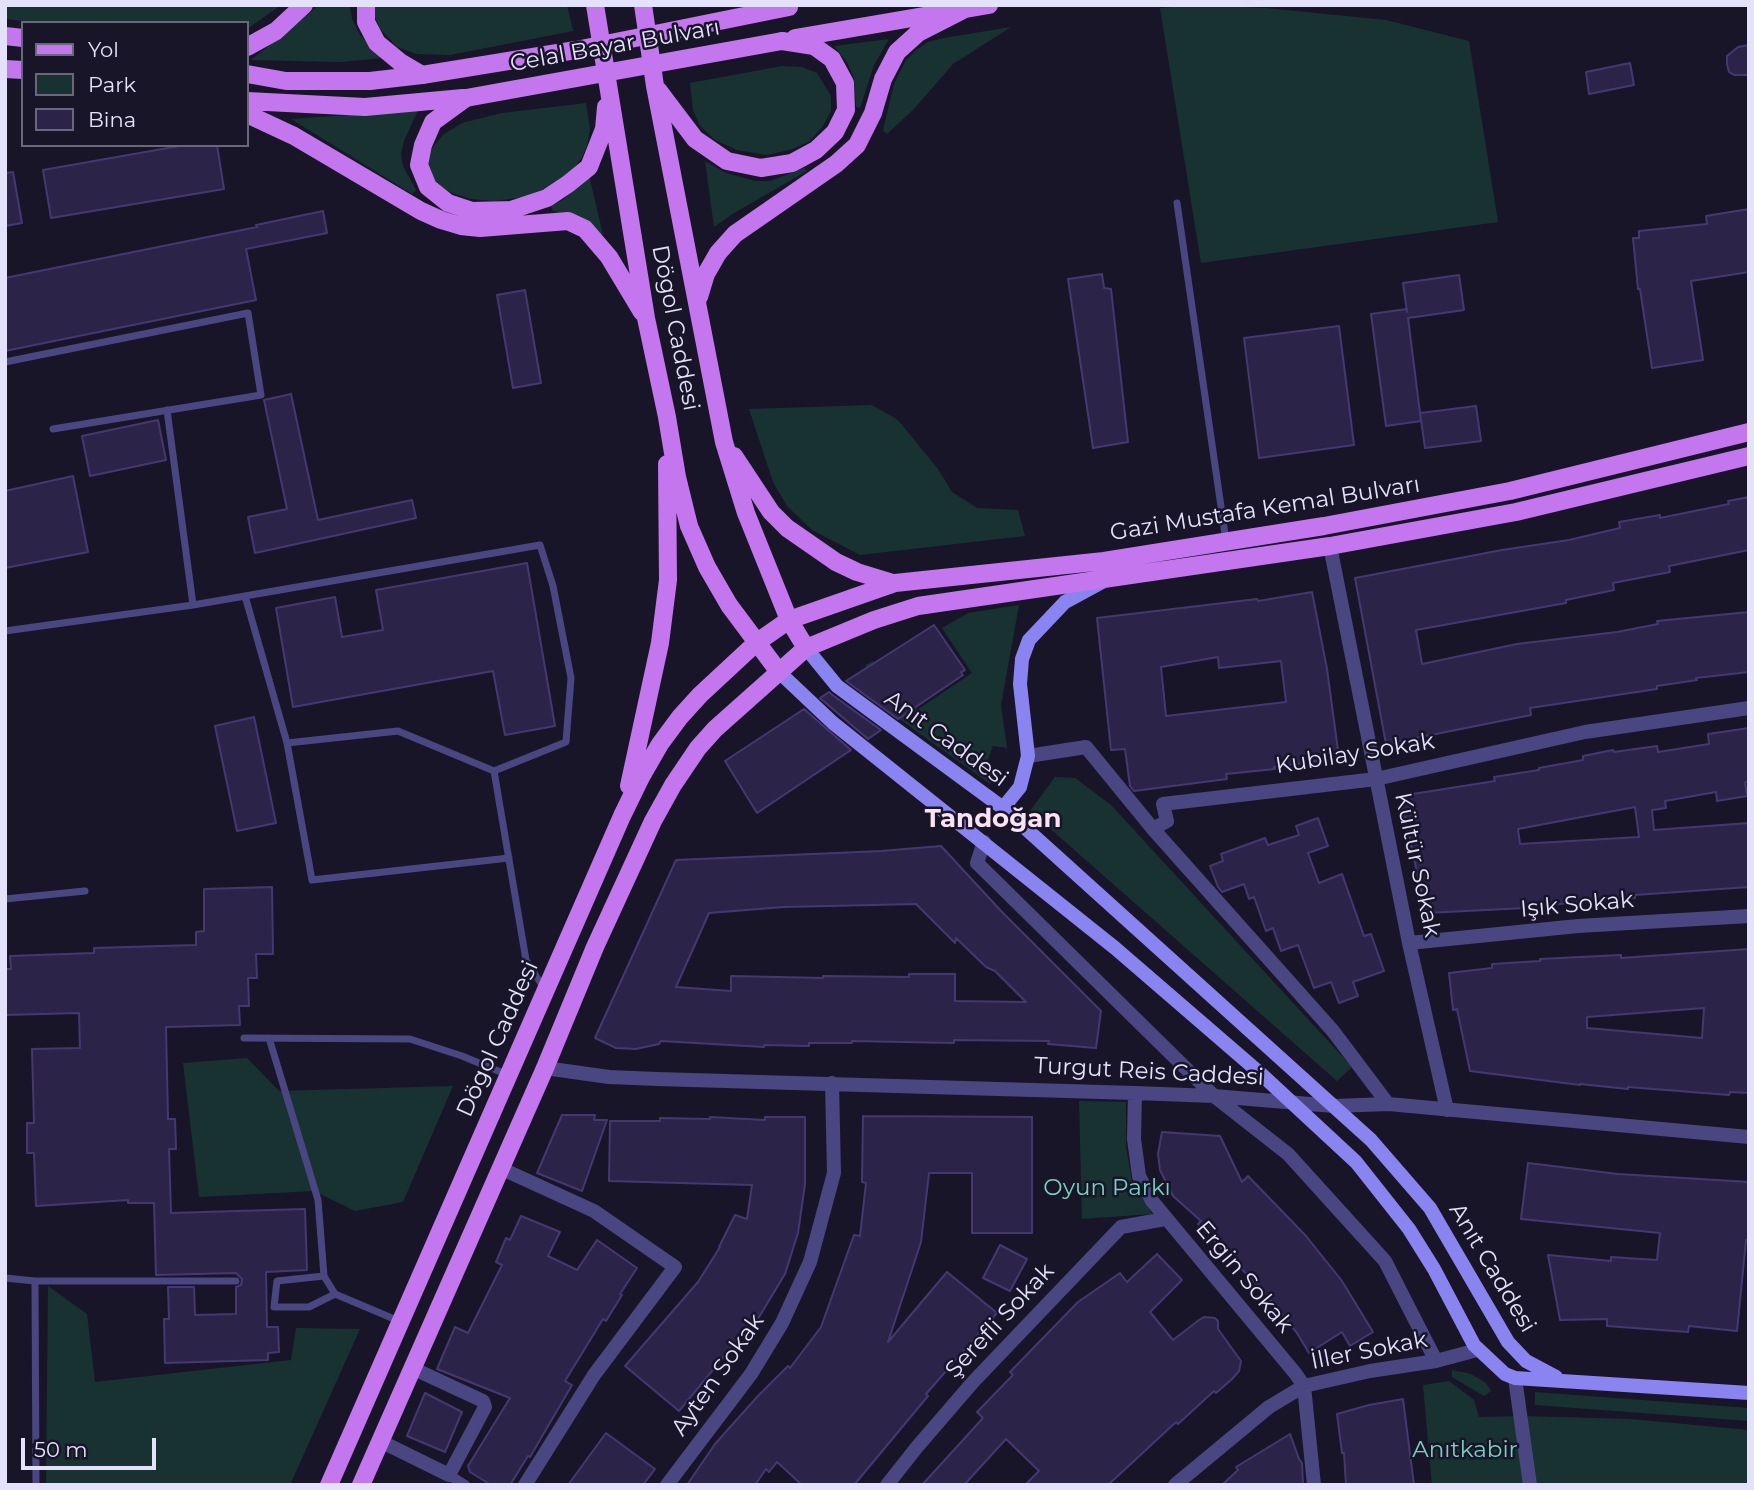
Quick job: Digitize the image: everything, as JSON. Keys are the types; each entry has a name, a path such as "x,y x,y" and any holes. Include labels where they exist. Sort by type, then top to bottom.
{"main road":[{"path":"248,46 276,31 304,5"},
{"path":"366,5 366,22 377,43 400,62 422,75"},
{"name":"Dögol Caddesi","path":"595,5 646,318 689,526 707,567 756,643 779,672"},
{"name":"Dögol Caddesi","path":"643,5 655,86 724,442 746,513 789,620 807,648"},
{"name":"Celal Bayar Bulvarı","path":"248,101 365,107 466,97 989,5"},
{"name":"Celal Bayar Bulvarı","path":"248,74 286,81 370,81 422,75 576,50 794,6"},
{"path":"698,300 706,274 735,234 836,164 857,145 873,113 883,79 897,52 918,33 967,8"},
{"path":"655,86 695,139 727,161 761,168 792,163 816,150 835,132 846,110 845,83 832,59 814,46 782,41"},
{"path":"466,97 433,122 423,145 419,165 428,187 448,203 472,211 511,210 547,198 589,167 604,129 609,81"},
{"path":"248,114 294,136 421,211 441,220 480,228 568,221 585,229 609,257 646,318"},
{"path":"622,816 660,643 666,593 667,417"},
{"name":"Gazi Mustafa Kemal Bulvarı","path":"789,620 895,583 1104,561 1324,526 1510,491 1749,432"},
{"path":"724,442 771,512 788,528 835,562 865,575 895,583"},
{"name":"Gazi Mustafa Kemal Bulvarı","path":"807,648 909,608 1330,546 1516,512 1749,456"},
{"path":"1003,808 1020,787 1028,755 1020,684 1022,659 1029,640 1065,602 1106,580"},
{"name":"Dögol Caddesi","path":"329,1485 622,816 660,744 680,716 700,695 756,643 789,620"},
{"path":"361,1485 653,821 698,748 715,729 807,648"},
{"name":"Anıt Caddesi","path":"807,648 837,687 1003,808 1371,1140 1430,1208 1508,1342 1526,1361 1563,1380"},
{"path":"779,672 833,723 1115,948 1294,1103 1356,1162 1402,1218 1434,1269 1477,1350 1504,1374 1515,1378 1749,1393"},
{"path":"1508,1342 1515,1378"}],"street":[{"name":"Kültür Sokak","path":"1330,546 1409,943 1447,1110"},
{"name":"Kubilay Sokak","path":"1153,829 1167,821 1163,804 1376,779 1585,732 1749,708"},
{"path":"1028,755 1086,747 1153,829 1333,1031 1388,1104"},
{"path":"984,842 977,863 1214,1096 1288,1154 1385,1261 1436,1361"},
{"name":"Işık Sokak","path":"1409,943 1578,926 1749,916"},
{"name":"Turgut Reis Caddesi","path":"545,1068 609,1077 1214,1096 1334,1106 1388,1104 1749,1137"},
{"name":"Ayten Sokak","path":"667,1485 751,1374 782,1323 810,1262 834,1173 832,1083"},
{"name":"Ergin Sokak","path":"1135,1093 1134,1139 1139,1176 1152,1201 1304,1386"},
{"path":"500,1168 594,1211 675,1267 594,1375 525,1485"},
{"name":"Şerefli Sokak","path":"887,1485 973,1382 1121,1227 1166,1219"},
{"name":"İller Sokak","path":"1175,1485 1269,1407 1304,1386 1370,1371 1436,1361 1477,1350"},
{"path":"412,1368 483,1401 485,1407 449,1475"},
{"path":"1515,1378 1530,1485"},
{"path":"1304,1386 1314,1485"},
{"path":"380,1441 464,1485"}],"lane":[{"path":"1177,203 1226,542"},
{"path":"5,362 248,313 261,395 53,429"},
{"path":"167,410 193,605"},
{"path":"5,631 193,605 540,545 553,586 570,678 566,741 494,771 398,731 287,743"},
{"path":"245,596 287,743 312,880 509,858"},
{"path":"494,771 526,960 546,992"},
{"path":"5,898 85,891"},
{"path":"244,1038 410,1039 508,1075"},
{"path":"269,1038 318,1200 324,1276 335,1294 401,1322"},
{"path":"324,1276 277,1281 274,1307 309,1307 335,1294"},
{"path":"5,1278 35,1281 236,1281"},
{"path":"35,1281 36,1485"}],"green space":[{"path":"5,5 281,5 248,28 248,21 5,19"},
{"path":"319,5 350,5 352,19 360,35 383,58 341,62 251,60"},
{"path":"375,5 567,5 573,31 450,55 417,54 397,47 381,30 374,16"},
{"path":"1202,5 1266,8 1386,20 1469,41 1498,222 1201,263 1160,8"},
{"path":"1011,27 953,64 914,109 887,134 883,130 894,84 906,60 916,50 928,42 944,38"},
{"path":"889,39 874,65 860,108 856,107 854,78 847,62 834,46"},
{"path":"782,66 802,67 817,73 831,96 831,111 810,141 793,149 767,155 737,150 715,140 700,126 693,110 690,83"},
{"path":"586,103 590,129 587,146 570,173 553,185 524,197 494,201 471,199 450,192 436,183 429,172 428,159 433,147 444,134 462,123 502,113"},
{"path":"418,110 401,154 403,166 416,190 412,194 291,119"},
{"path":"705,161 726,173 755,181 770,181 804,168 807,171 714,227"},
{"path":"589,175 603,235 572,214 553,211 551,206 564,199"},
{"path":"872,405 898,420 938,469 952,492 977,508 1018,510 1025,536 860,555 812,530 787,506 773,482 749,409"},
{"path":"1019,605 1001,705 1007,748 993,746 985,768 998,774 990,784 873,700 862,685 866,665 873,661 917,710 972,673 942,628 968,613"},
{"path":"1055,777 1075,778 1111,805 1352,1067 1337,1081 1030,811"},
{"path":"247,1058 279,1091 453,1086 403,1202 355,1211 314,1191 199,1197 183,1063"},
{"name":"Oyun Parkı","path":"1079,1101 1126,1102 1126,1147 1132,1181 1152,1214 1082,1219"},
{"path":"48,1286 87,1314 95,1382 291,1360 296,1328 360,1329 290,1485 46,1485"},
{"path":"1452,1370 1471,1374 1486,1383 1491,1391 1484,1396 1452,1377"},
{"name":"Anıtkabir","path":"1449,1381 1474,1400 1479,1417 1630,1419 1749,1430 1749,1485 1432,1485 1423,1385"},
{"path":"1535,1392 1749,1408 1749,1421 1535,1405"}],"building":[{"path":"1749,45 1749,75 1734,75 1729,72 1727,56 1738,47"},
{"path":"1630,63 1634,85 1589,94 1586,72"},
{"path":"174,147 217,147 224,189 51,218 43,170"},
{"path":"13,172 22,223 5,226 5,173"},
{"path":"1749,209 1749,272 1691,281 1703,360 1652,368 1638,289 1633,238 1639,238 1639,231 1707,224 1706,216"},
{"path":"323,211 327,233 246,249 256,300 5,351 5,278"},
{"path":"1102,274 1104,288 1111,289 1128,442 1093,448 1068,279"},
{"path":"1459,275 1464,310 1408,318 1421,421 1386,426 1371,314 1407,309 1403,283"},
{"path":"525,290 541,383 513,388 497,295"},
{"path":"1339,326 1354,445 1259,458 1244,338"},
{"path":"291,394 318,520 412,500 416,518 255,553 248,517 287,509 264,400"},
{"path":"1476,406 1481,441 1425,448 1420,413"},
{"path":"158,420 166,460 90,476 82,436"},
{"path":"73,476 88,552 5,568 5,491"},
{"path":"1749,497 1749,550 1669,566 1670,572 1613,583 1614,590 1566,600 1566,603 1416,630 1422,664 1517,644 1617,632 1658,624 1657,621 1749,612 1749,672 1696,678 1697,680 1657,686 1657,689 1530,708 1531,715 1386,744 1355,578 1569,540 1620,528 1619,522 1660,515 1660,518 1729,504 1728,501"},
{"path":"527,563 555,726 505,735 493,671 293,707 276,608 335,597 342,637 383,630 376,590"},
{"path":"1312,592 1327,669 1339,758 1226,774 1227,779 1134,791 1130,786 1125,749 1111,750 1097,618 1258,601","holes":["1218,657 1219,668 1281,661 1286,702 1166,716 1161,667"]},
{"path":"934,625 965,670 961,672 963,675 898,719 846,681"},
{"path":"829,692 881,730 868,739 820,698"},
{"path":"804,709 851,750 757,813 725,761"},
{"path":"254,717 276,823 237,831 215,726"},
{"path":"1749,728 1749,782 1745,782 1747,796 1717,801 1716,792 1665,801 1666,808 1652,810 1654,830 1749,823 1749,887 1635,895 1635,898 1546,907 1426,913 1400,796 1495,781 1494,777 1539,770 1613,750 1657,746 1658,752 1709,744 1708,734","holes":["1635,807 1639,837 1520,844 1518,829"]},
{"path":"1318,818 1328,846 1308,853 1319,883 1342,874 1364,936 1371,934 1384,971 1353,982 1358,996 1339,1003 1331,982 1314,988 1298,945 1281,951 1273,928 1266,931 1254,897 1249,899 1244,884 1222,892 1210,866 1223,861 1221,854 1265,838 1268,845 1299,835 1296,826"},
{"path":"941,846 1002,912 1101,1011 1096,1048 1048,1044 1049,1041 954,1040 954,1043 852,1041 764,1047 661,1041 659,1044 636,1049 616,1048 595,1038 676,860","holes":["916,904 955,943 956,938 1026,1002 955,1001 955,974 823,978 731,976 731,991 676,987 709,913 784,907"]},
{"path":"272,887 273,954 256,954 257,978 248,978 249,1006 239,1006 240,1025 166,1027 168,1119 175,1119 176,1149 169,1149 171,1213 305,1209 307,1270 266,1272 267,1327 278,1327 279,1352 268,1353 268,1360 165,1363 164,1319 169,1319 168,1287 194,1287 195,1315 236,1314 236,1287 241,1285 242,1279 236,1273 156,1275 154,1203 128,1203 128,1200 36,1206 34,1153 27,1153 27,1123 34,1123 32,1049 80,1048 79,1013 5,1015 5,969 11,969 10,956 94,953 94,948 196,945 196,932 204,931 204,889"},
{"path":"1749,949 1749,1093 1730,1092 1729,1095 1628,1089 1470,1071 1457,1009 1453,1010 1449,973 1492,968 1492,964 1540,959 1621,955 1621,958","holes":["1704,1008 1702,1038 1587,1028 1587,1017"]},
{"path":"562,1115 595,1115 594,1120 607,1120 582,1191 537,1173"},
{"path":"863,1116 1032,1117 1032,1233 972,1233 972,1173 929,1173 921,1242 888,1342 947,1272 997,1313 926,1394 928,1396 854,1485 802,1485 777,1462 769,1472 766,1469 755,1485 687,1485 715,1444 757,1397 788,1366 790,1368 821,1327 854,1235 860,1236 866,1183 862,1182"},
{"path":"710,1117 765,1120 765,1117 805,1117 805,1184 798,1233 785,1274 753,1327 750,1325 679,1411 625,1366 698,1282 720,1247 735,1215 747,1219 752,1185 609,1181 610,1121"},
{"path":"1162,1132 1220,1136 1242,1182 1248,1176 1306,1236 1342,1281 1373,1332 1350,1346 1342,1332 1309,1353 1297,1333 1261,1289 1198,1224 1201,1221 1173,1196 1160,1170 1158,1154"},
{"path":"1528,1163 1618,1174 1749,1182 1749,1240 1746,1240 1737,1331 1689,1326 1688,1332 1607,1326 1607,1319 1560,1320 1548,1255 1611,1261 1611,1257 1657,1260 1660,1233 1521,1219"},
{"path":"521,1216 560,1232 548,1256 577,1270 597,1240 637,1268 606,1321 603,1319 565,1381 572,1385 530,1457 528,1456 510,1485 491,1485 470,1472 468,1466 510,1398 437,1369 455,1327 468,1333 502,1265 496,1262 506,1238 510,1240"},
{"path":"1000,1245 1027,1259 1010,1291 983,1278"},
{"path":"1157,1254 1182,1280 1150,1312 1173,1340 1204,1317 1215,1318 1218,1321 1218,1329 1241,1361 1239,1371 1232,1379 1216,1393 1214,1391 1178,1424 1176,1422 1108,1485 1025,1485 1039,1471 1006,1439 964,1485 922,1485 983,1418 977,1412 1013,1375 1010,1372 1078,1302 1120,1273 1127,1282"},
{"path":"425,1393 462,1412 445,1452 407,1436"},
{"path":"1403,1399 1414,1485 1346,1485 1337,1414"},
{"path":"606,1433 655,1469 643,1485 568,1485"},
{"path":"1290,1434 1302,1463 1303,1485 1222,1485 1238,1470 1236,1467"}],"district":[{"name":"Tandoğan","path":"993,819"}]}
